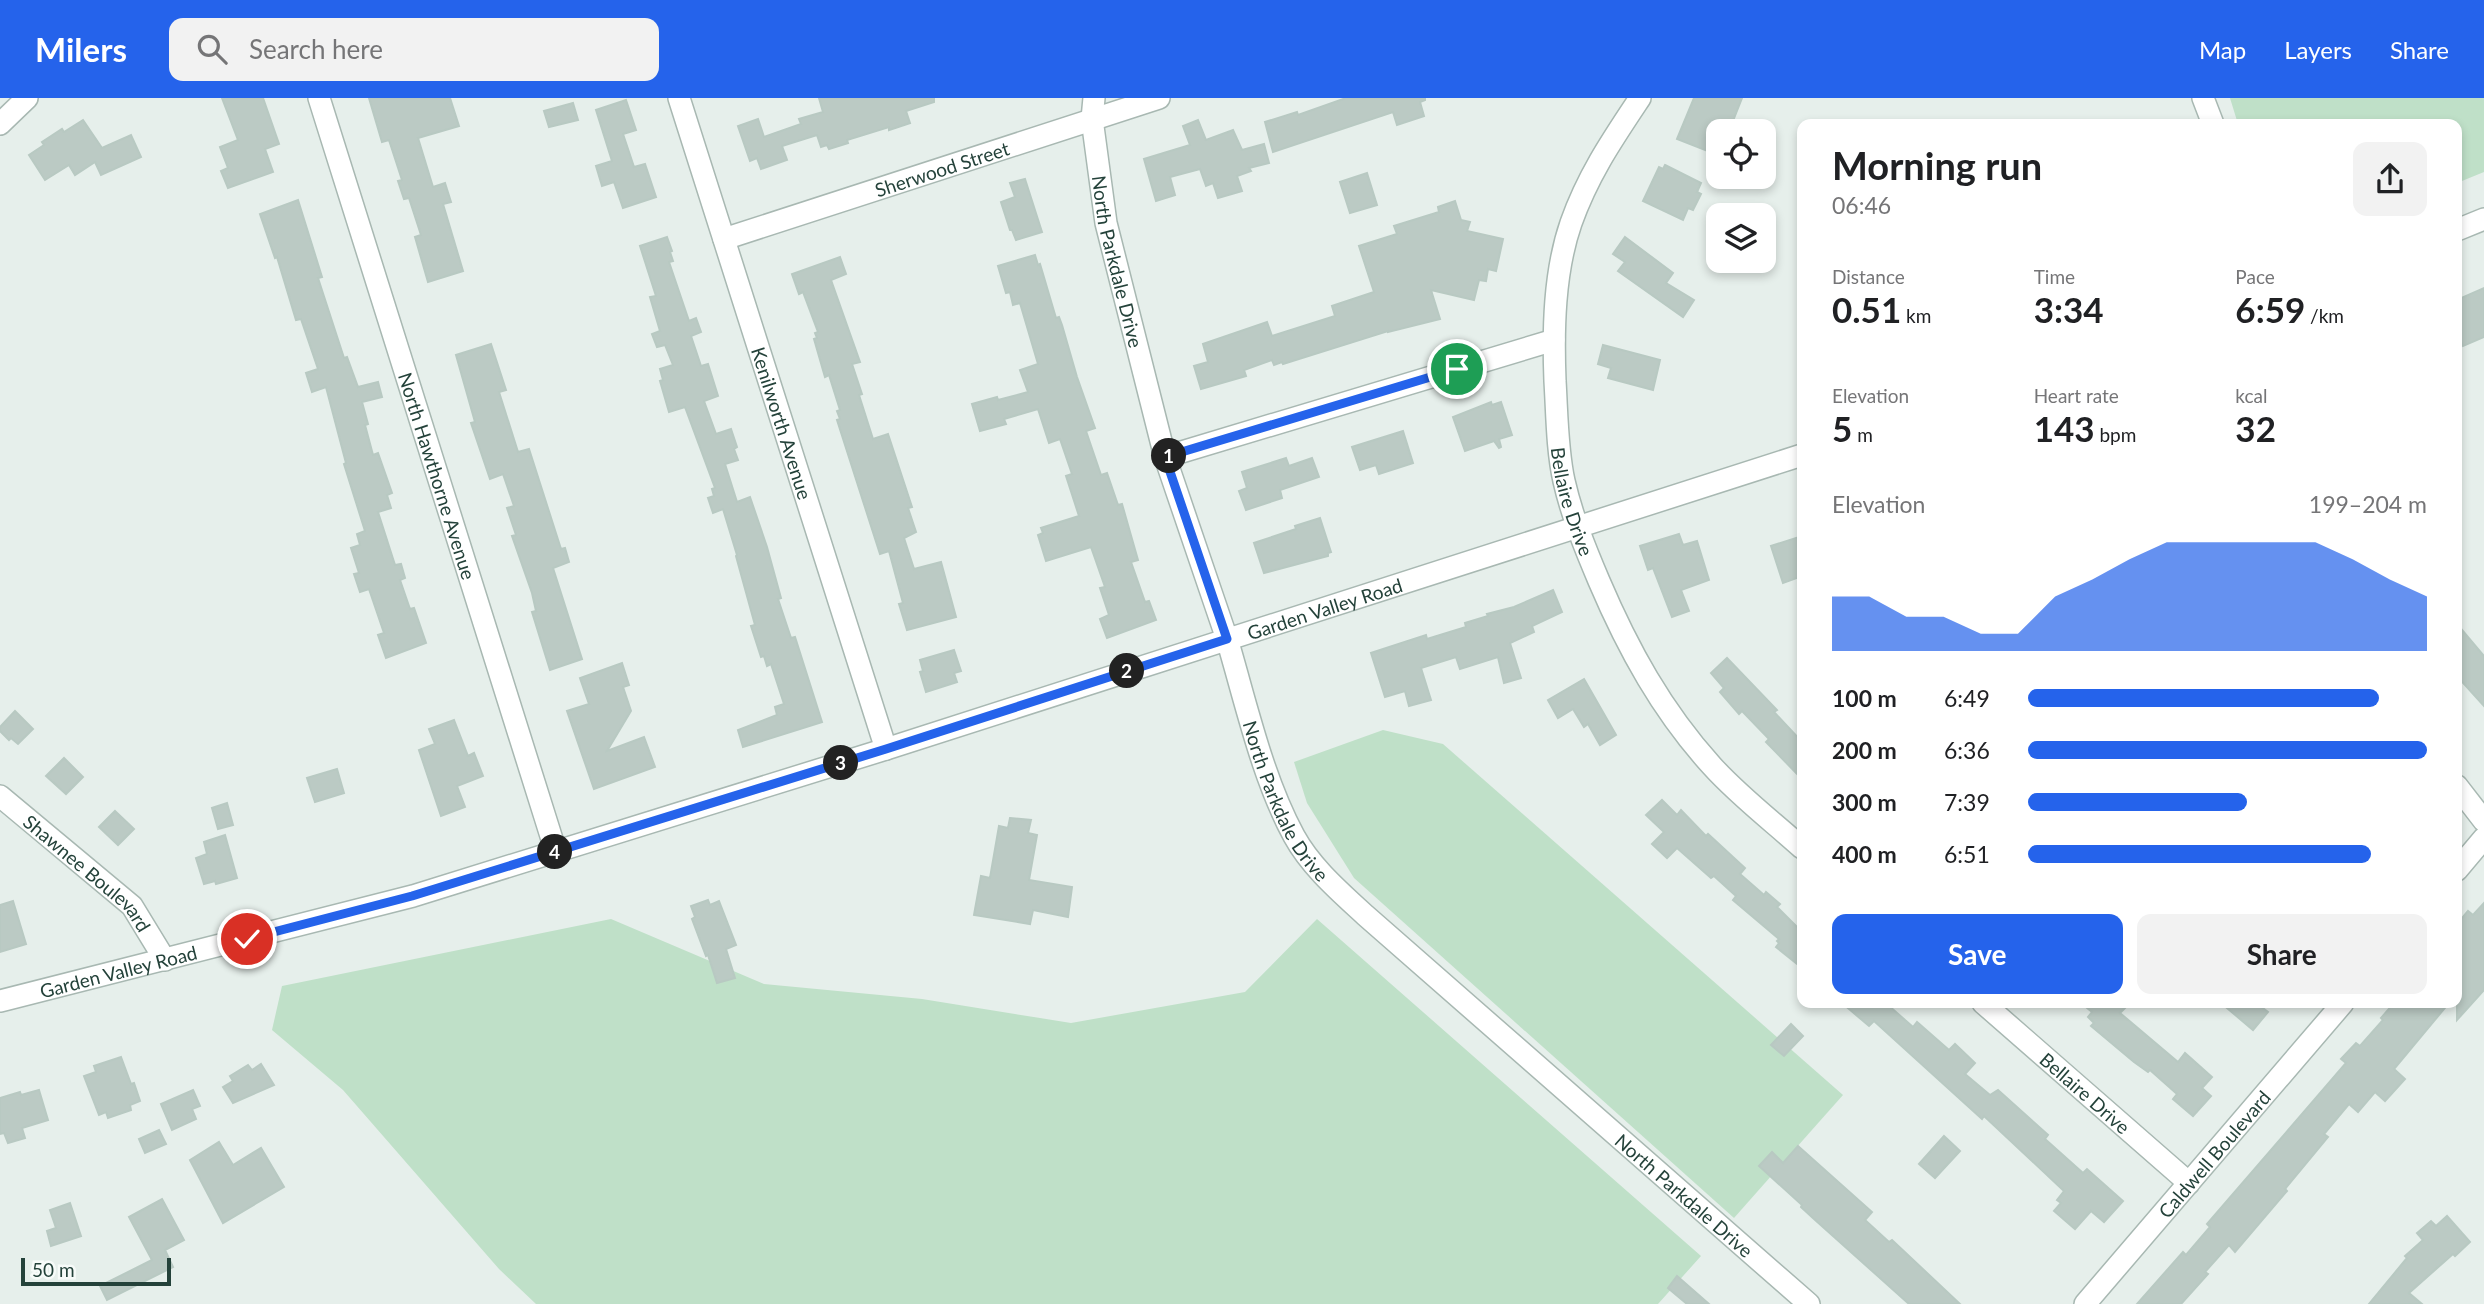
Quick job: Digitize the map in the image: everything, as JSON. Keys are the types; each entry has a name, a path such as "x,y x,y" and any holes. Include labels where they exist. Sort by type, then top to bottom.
{"street":[{"path":"0,124 27,98"},
{"name":"North Hawthorne Avenue","path":"319,98 556,852"},
{"name":"Kenilworth Avenue","path":"680,98 886,749"},
{"name":"Sherwood Street","path":"724,239 1093,109 1159,98"},
{"name":"Bellaire Drive","path":"1640,98 1590,176 1570,225 1561,271 1554,340 1556,403 1563,478 1577,528 1620,631 1647,680 1712,766 1797,844"},
{"path":"2203,98 2211,119"},
{"name":"North Parkdale Drive","path":"1093,109 1105,223 1165,457 1227,639 1270,780 1294,837 1334,887 1809,1304"},
{"path":"2462,228 2484,219"},
{"path":"1165,457 1554,340"},
{"name":"Garden Valley Road","path":"0,1001 412,896 886,749 1797,457"},
{"path":"2462,792 2484,821"},
{"name":"Shawnee Boulevard","path":"0,796 132,906 165,960"},
{"path":"2462,864 2484,838"},
{"name":"Bellaire Drive","path":"1989,1008 2189,1183"},
{"name":"Caldwell Boulevard","path":"2084,1304 2339,1008"}],"green space":[{"path":"2230,98 2484,98 2484,172 2462,181 2462,119 2236,119"},
{"path":"1383,730 1443,744 1843,1095 1734,1218 1354,878 1307,803 1294,762"},
{"path":"611,919 764,984 922,999 1071,1023 1245,992 1317,919 1701,1256 1658,1304 536,1304 499,1269 343,1090 272,1030 282,986"}],"building":[{"path":"222,98 263,98 279,144 265,149 273,172 228,188 221,171 228,168 220,147 238,140"},
{"path":"369,98 450,98 459,126 418,138 433,187 445,183 451,202 443,204 463,271 428,282 415,237 421,235 409,198 404,199 398,181 402,180 389,140 382,142"},
{"path":"819,98 934,98 934,102 906,111 910,123 889,130 889,127 847,140 848,143 829,149 827,145 821,147 817,135 782,146 787,160 761,169 757,158 750,161 738,126 758,119 764,137 801,124 799,119 823,112"},
{"path":"1346,98 1425,98 1420,102 1424,116 1397,125 1393,112 1273,152 1265,122 1297,112 1298,115"},
{"path":"1694,98 1742,98 1734,119 1706,119 1706,150 1677,139"},
{"path":"626,100 636,130 623,134 634,167 645,164 656,197 623,208 614,182 602,186 596,166 612,161 596,110"},
{"path":"573,103 578,120 549,127 544,111"},
{"path":"83,120 102,148 131,135 141,157 101,175 95,162 75,175 69,165 45,180 29,155 44,145 42,142 62,129 64,132"},
{"path":"1198,120 1206,140 1233,130 1242,150 1264,144 1269,163 1249,168 1251,171 1237,176 1242,191 1218,198 1213,183 1206,186 1200,169 1170,177 1175,195 1156,201 1144,159 1190,145 1183,126"},
{"path":"1665,165 1701,183 1697,192 1701,194 1693,210 1688,208 1683,220 1643,201 1659,167 1663,169"},
{"path":"1367,173 1377,205 1350,213 1340,182"},
{"path":"1025,179 1042,232 1016,240 1001,202 1015,197 1010,183"},
{"path":"298,200 322,277 318,278 344,358 347,357 358,387 378,382 382,397 362,402 373,455 378,453 392,493 387,495 391,508 378,512 395,565 401,564 405,578 400,580 410,609 414,608 426,643 386,658 378,635 384,633 369,589 360,592 354,574 359,573 351,548 360,545 357,534 365,531 344,464 346,463 326,387 312,392 306,373 318,369 301,319 296,320 277,257 275,258 260,214"},
{"path":"1455,201 1461,220 1470,222 1467,231 1503,239 1496,271 1488,269 1486,281 1479,280 1474,300 1431,290 1440,319 1388,331 1283,364 1274,365 1272,360 1244,370 1246,376 1201,389 1194,366 1208,362 1203,344 1267,322 1272,336 1335,316 1332,306 1374,292 1359,246 1397,234 1394,226 1439,212 1438,207"},
{"path":"667,237 673,261 669,262 689,321 696,318 701,332 691,336 701,366 708,364 718,396 704,401 716,434 731,429 738,460 725,464 737,502 750,497 781,598 778,599 791,638 795,637 822,722 743,747 738,730 777,715 775,707 784,704 771,664 767,666 764,656 761,657 751,626 755,625 723,509 713,513 708,498 714,496 712,489 715,488 685,407 669,412 660,381 663,380 660,369 673,365 665,345 657,347 652,334 660,331 650,297 656,296 640,246"},
{"path":"1625,237 1673,273 1666,283 1694,300 1683,317 1618,271 1625,262 1613,254"},
{"path":"1035,255 1056,318 1059,317 1062,325 1095,428 1086,431 1101,475 1107,473 1118,505 1122,504 1138,560 1131,562 1145,602 1149,601 1156,620 1107,638 1100,619 1109,615 1100,588 1105,587 1091,547 1046,561 1038,535 1043,533 1041,528 1079,516 1066,476 1072,474 1060,439 1049,443 1038,409 1004,419 1006,424 980,431 972,404 1028,392 1020,370 1038,364 1020,303 1013,305 1010,292 1006,293 998,266"},
{"path":"840,257 846,274 831,280 860,362 852,364 862,394 859,395 873,439 888,434 912,507 908,508 916,532 904,538 914,569 941,562 956,617 907,630 889,551 880,554 837,420 840,419 837,411 840,410 829,375 825,377 814,339 817,338 815,333 818,332 803,292 799,294 792,274"},
{"path":"2484,288 2484,337 2463,346 2462,344 2462,298"},
{"path":"491,344 506,390 499,392 518,452 529,449 561,549 565,548 569,562 553,568 582,659 550,670 532,612 536,611 532,593 512,536 516,535 507,508 514,506 503,474 490,479 471,423 475,422 456,355"},
{"path":"1603,345 1660,360 1653,390 1608,378 1611,368 1598,364"},
{"path":"1491,402 1492,405 1501,402 1512,435 1499,439 1499,448 1494,441 1465,451 1453,417"},
{"path":"1403,431 1413,463 1379,474 1376,465 1360,470 1352,447"},
{"path":"1286,458 1289,466 1312,458 1319,477 1280,490 1282,498 1246,510 1239,491 1247,488 1242,472"},
{"path":"1320,518 1331,552 1328,556 1264,573 1254,543"},
{"path":"1679,534 1683,545 1697,541 1709,580 1681,590 1689,611 1672,617 1653,568 1648,570 1640,546"},
{"path":"1797,538 1797,578 1783,583 1771,546"},
{"path":"1553,590 1562,612 1532,626 1534,632 1510,643 1521,678 1504,683 1498,657 1460,669 1456,657 1421,668 1431,700 1409,706 1405,691 1385,697 1371,653 1426,635 1427,639 1466,627 1465,623 1514,607"},
{"path":"2462,630 2484,656 2484,706 2462,682"},
{"path":"954,650 961,671 954,673 957,682 926,692 920,672 923,671 920,660"},
{"path":"1727,658 1777,710 1774,712 1797,737 1797,774 1766,742 1769,739 1742,711 1739,714 1720,692 1724,688 1711,673"},
{"path":"622,663 629,685 623,687 631,711 607,751 644,737 655,767 594,789 567,711 589,704 580,678"},
{"path":"1584,679 1616,735 1600,745 1588,724 1584,727 1573,709 1558,718 1548,700"},
{"path":"15,711 33,729 18,744 0,731 0,727"},
{"path":"454,720 468,756 474,753 483,776 457,786 465,807 441,816 419,750 435,744 429,729"},
{"path":"64,758 83,777 66,794 46,776"},
{"path":"337,769 344,793 315,802 307,778"},
{"path":"1662,800 1677,815 1681,810 1706,836 1708,834 1745,868 1740,874 1764,895 1766,892 1780,904 1777,907 1797,927 1797,964 1776,947 1779,939 1733,900 1736,896 1714,876 1711,878 1677,848 1667,858 1652,844 1664,832 1646,815"},
{"path":"227,803 233,825 218,829 212,808"},
{"path":"115,811 134,829 118,845 99,827"},
{"path":"1010,818 1031,820 1028,833 1037,835 1029,880 1072,887 1068,917 1033,910 1030,924 974,915 981,876 990,878 999,826 1008,828"},
{"path":"225,835 237,878 216,884 215,881 204,884 196,858 207,854 204,842"},
{"path":"708,900 710,905 719,901 736,945 726,949 735,978 717,983 692,919 695,917 691,906"},
{"path":"13,901 26,944 0,952 0,905"},
{"path":"2484,903 2484,990 2457,1020 2457,1008 2462,1008 2462,918 2468,911 2473,915"},
{"path":"1848,1008 1891,1008 1913,1027 1917,1022 1949,1050 1955,1044 1975,1063 1965,1074 1990,1095 1998,1090 2048,1135 2045,1139 2083,1173 2087,1169 2123,1201 2104,1222 2091,1211 2075,1229 2054,1211 2061,1203 2057,1200 2064,1191 1984,1116 1982,1119 1874,1021 1869,1026"},
{"path":"2087,1008 2125,1008 2120,1013 2178,1062 2185,1053 2212,1077 2202,1088 2211,1096 2193,1116 2173,1099 2177,1094 2150,1070 2148,1072 2134,1062 2091,1026 2094,1023 2088,1017 2092,1012"},
{"path":"2227,1008 2263,1008 2268,1012 2253,1030"},
{"path":"2390,1008 2445,1008 2394,1069 2405,1079 2385,1101 2375,1092 2358,1112 2349,1104 2324,1134 2328,1137 2285,1189 2287,1191 2235,1252 2229,1245 2181,1304 2137,1304 2183,1252 2186,1255 2210,1227 2207,1224 2346,1063 2341,1059 2356,1043 2360,1046 2383,1020 2381,1018"},
{"path":"1791,1024 1803,1036 1784,1056 1771,1045"},
{"path":"121,1057 140,1101 130,1105 131,1110 108,1118 106,1112 99,1115 84,1076 96,1072 94,1066"},
{"path":"261,1064 274,1085 233,1103 223,1087 233,1081 230,1076 248,1065 252,1070"},
{"path":"39,1090 48,1120 22,1128 25,1138 8,1143 4,1133 0,1134 0,1098"},
{"path":"193,1090 200,1106 192,1109 196,1119 172,1130 161,1104"},
{"path":"159,1130 166,1144 145,1153 139,1139"},
{"path":"1944,1136 1960,1151 1935,1178 1919,1164"},
{"path":"219,1142 233,1165 261,1148 284,1187 223,1223 190,1160"},
{"path":"1798,1146 1872,1212 1865,1220 1889,1242 1892,1240 1960,1304 1909,1304 1759,1166 1772,1152 1783,1163"},
{"path":"162,1199 184,1240 165,1250 173,1267 107,1300 100,1286 152,1260 129,1217"},
{"path":"70,1203 81,1236 51,1246 47,1231 56,1228 50,1210"},
{"path":"2447,1216 2470,1242 2409,1293 2422,1304 2369,1304 2407,1258 2405,1256 2423,1240 2417,1233 2431,1221 2436,1226"},
{"path":"1677,1276 1709,1304 1687,1304 1668,1288"}],"route":[{"path":"247,939 412,896 886,749 1227,639 1165,457 1457,369"}]}
